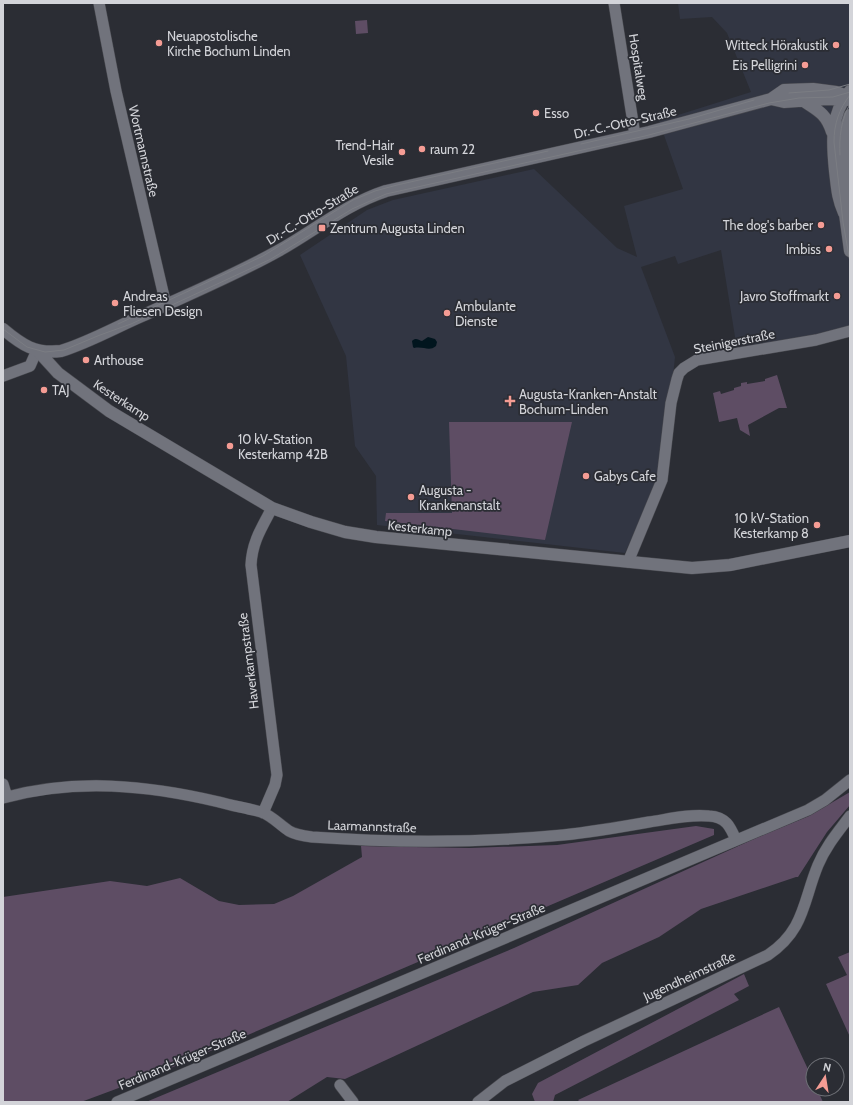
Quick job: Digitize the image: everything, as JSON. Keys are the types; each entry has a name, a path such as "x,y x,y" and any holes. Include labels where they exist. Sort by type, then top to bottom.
{"street":[{"name":"Wortmannstraße","path":"99,3 116,91 166,305"},
{"name":"Hospitalweg","path":"614,3 635,135"},
{"name":"Dr.-C.-Otto-Straße","path":"3,329 27,347 52,352 64,350 259,262 350,206 368,197 386,191 635,135 771,99 784,90 825,90 848,97"},
{"name":"Dr.-C.-Otto-Straße","path":"771,99 784,102 848,97"},
{"path":"832,132 839,110 848,97"},
{"path":"802,100 825,116 829,122 832,132 832,146 838,199 845,214"},
{"path":"850,116 846,127 844,148 847,198 845,214 850,251"},
{"name":"Steinigerstraße","path":"628,562 662,480 671,403 680,373 684,368 698,360 816,340 850,331"},
{"path":"3,376 30,366 37,350"},
{"name":"Kesterkamp","path":"37,350 58,373 109,410 272,508 345,532 376,537 692,568 710,567 768,558 850,541"},
{"name":"Haverkampstraße","path":"263,813 275,785 277,775 251,565 252,551 260,530 272,508"},
{"name":"Ferdinand-Krüger-Straße","path":"117,1102 808,810 825,800 850,780"},
{"path":"3,784 5,798"},
{"name":"Laarmannstraße","path":"5,798 45,789 90,785 141,787 186,794 263,813 290,832 301,835 341,839 391,841 490,840 556,835 627,826 684,816 710,816 720,818 730,825 736,840"},
{"name":"Jugendheimstraße","path":"478,1102 505,1081 584,1041 768,954 779,947 796,926 801,917 826,847 850,816"},
{"path":"340,1085 352,1102"}],"shaded area":[{"name":"Augusta-Kranken-Anstalt Bochum-Linden","path":"678,3 850,3 850,328 737,349 721,250 678,264 675,256 641,267 675,357 663,471 625,553 377,525 376,476 355,446 346,356 300,255 367,210 393,200 534,169 617,248 637,257 624,206 683,189 659,121 751,92 727,33 712,17 680,19"},
{"path":"367,20 368,33 356,34 355,21"},
{"path":"428,337 435,339 437,342 436,346 431,349 413,347 413,340 417,339 422,341"},
{"path":"777,375 787,408 779,408 748,425 750,436 740,430 737,418 719,422 713,393 720,391 721,394 734,390 734,388 741,386 741,383 747,382 747,384 765,381 765,379"},
{"name":"Augusta - Krankenanstalt","path":"449,422 572,422 545,540 385,521 386,513 452,513"},
{"path":"850,792 850,805 827,832 798,877 701,909 659,937 602,963 578,985 533,992 345,1079 327,1077 287,1102 146,1102 514,948 756,838 809,816"},
{"path":"696,826 714,829 714,835 159,1073 81,1102 3,1102 3,897 110,881 147,886 180,878 219,901 239,905 274,904 293,896 362,857 361,846 470,848 557,845"},
{"path":"850,952 850,1037 826,984 847,975 838,957"},
{"path":"744,974 749,986 734,994 739,1000 555,1095 553,1102 535,1102 532,1094 538,1083"},
{"path":"779,1007 805,1063 805,1097 821,1097 823,1102 580,1102 578,1100"}],"tram line":[{"path":"789,93 829,90 850,84"},
{"path":"3,329 27,347 45,352 64,350 131,324 271,259 352,209 386,194 645,136 769,103 799,98 833,97 850,92"},
{"path":"850,95 838,117 834,142 843,222 850,262"},
{"path":"581,144 689,119 754,100"},
{"path":"840,155 841,129 844,116 850,104"},
{"path":"118,324 263,256 353,200 375,191 548,151"}],"place":[{"name":"Neuapostolische Kirche Bochum Linden","path":"159,43"},
{"name":"Witteck Hörakustik","path":"836,45"},
{"name":"Eis Pelligrini","path":"805,65"},
{"name":"Esso","path":"536,113"},
{"name":"raum 22","path":"422,149"},
{"name":"Trend-Hair Vesile","path":"402,152"},
{"name":"The dog's barber","path":"821,225"},
{"name":"Zentrum Augusta Linden","path":"322,228"},
{"name":"Imbiss","path":"829,249"},
{"name":"Javro Stoffmarkt","path":"837,296"},
{"name":"Andreas Fliesen Design","path":"115,303"},
{"name":"Ambulante Dienste","path":"447,313"},
{"name":"Arthouse","path":"86,360"},
{"name":"TAJ","path":"44,390"},
{"name":"Augusta-Kranken-Anstalt Bochum-Linden","path":"510,401"},
{"name":"10 kV-Station Kesterkamp 42B","path":"230,446"},
{"name":"Gabys Cafe","path":"586,476"},
{"name":"Augusta - Krankenanstalt","path":"411,497"},
{"name":"10 kV-Station Kesterkamp 8","path":"817,525"}]}
